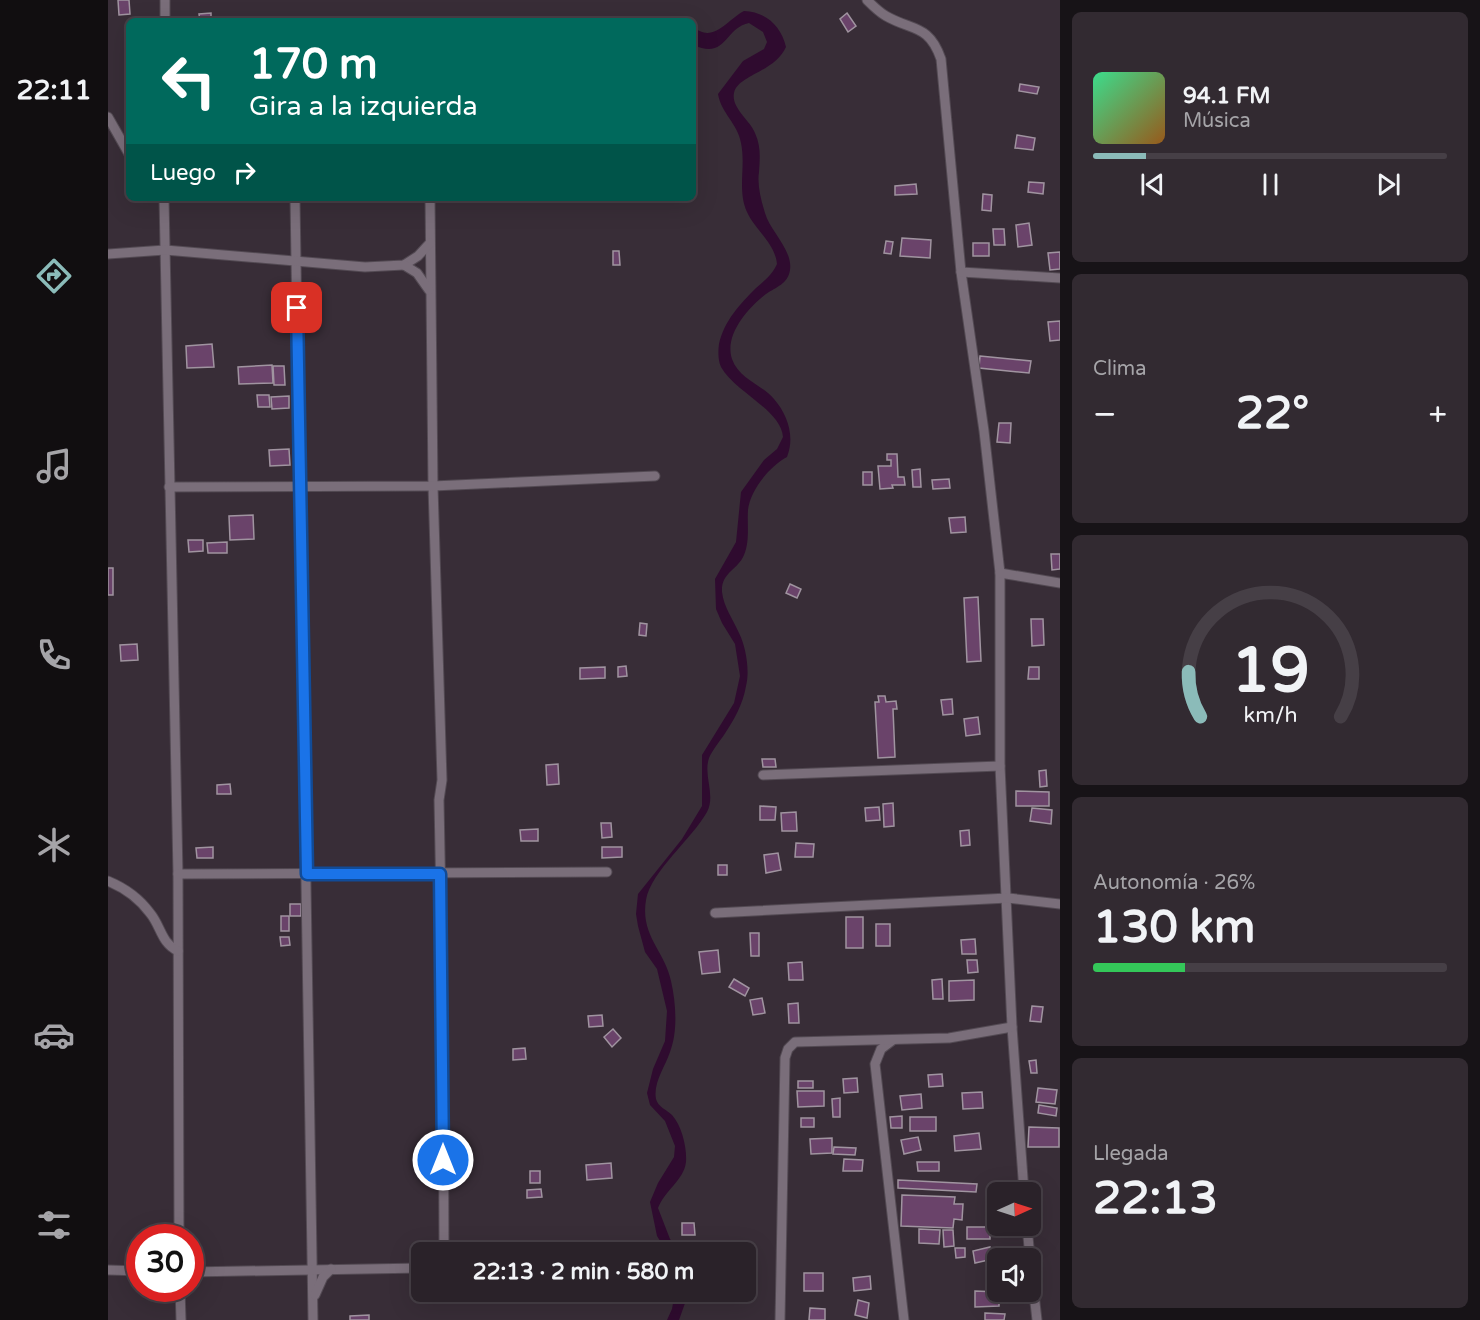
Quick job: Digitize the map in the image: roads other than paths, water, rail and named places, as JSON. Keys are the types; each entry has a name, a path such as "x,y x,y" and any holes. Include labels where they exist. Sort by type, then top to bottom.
{"street":[{"path":"165,0 165,18"},
{"path":"867,0 886,16 916,27 937,47 941,59 962,272 984,431 1000,573 1000,766 1008,898 1012,1027 1023,1182"},
{"path":"108,117 126,149"},
{"path":"164,201 178,874 179,1224"},
{"path":"295,201 313,1320"},
{"path":"430,201 433,486 442,780 439,800 444,1242"},
{"path":"108,254 165,250 353,267 404,265 418,256 429,243"},
{"path":"404,265 417,273 430,293"},
{"path":"962,272 1060,278"},
{"path":"169,487 433,486 655,476"},
{"path":"1000,573 1060,583"},
{"path":"763,775 1000,766"},
{"path":"178,874 607,872"},
{"path":"108,881 137,897 152,914 165,941 178,951"},
{"path":"715,913 1008,898 1060,904"},
{"path":"780,1320 785,1058 788,1048 795,1042 949,1038 1012,1027"},
{"path":"893,1040 881,1049 875,1064 904,1320"},
{"path":"204,1272 411,1268"},
{"path":"313,1300 323,1277 331,1269"},
{"path":"108,1270 126,1271"},
{"path":"180,1302 181,1320"},
{"path":"1035,1302 1037,1320"}]}
